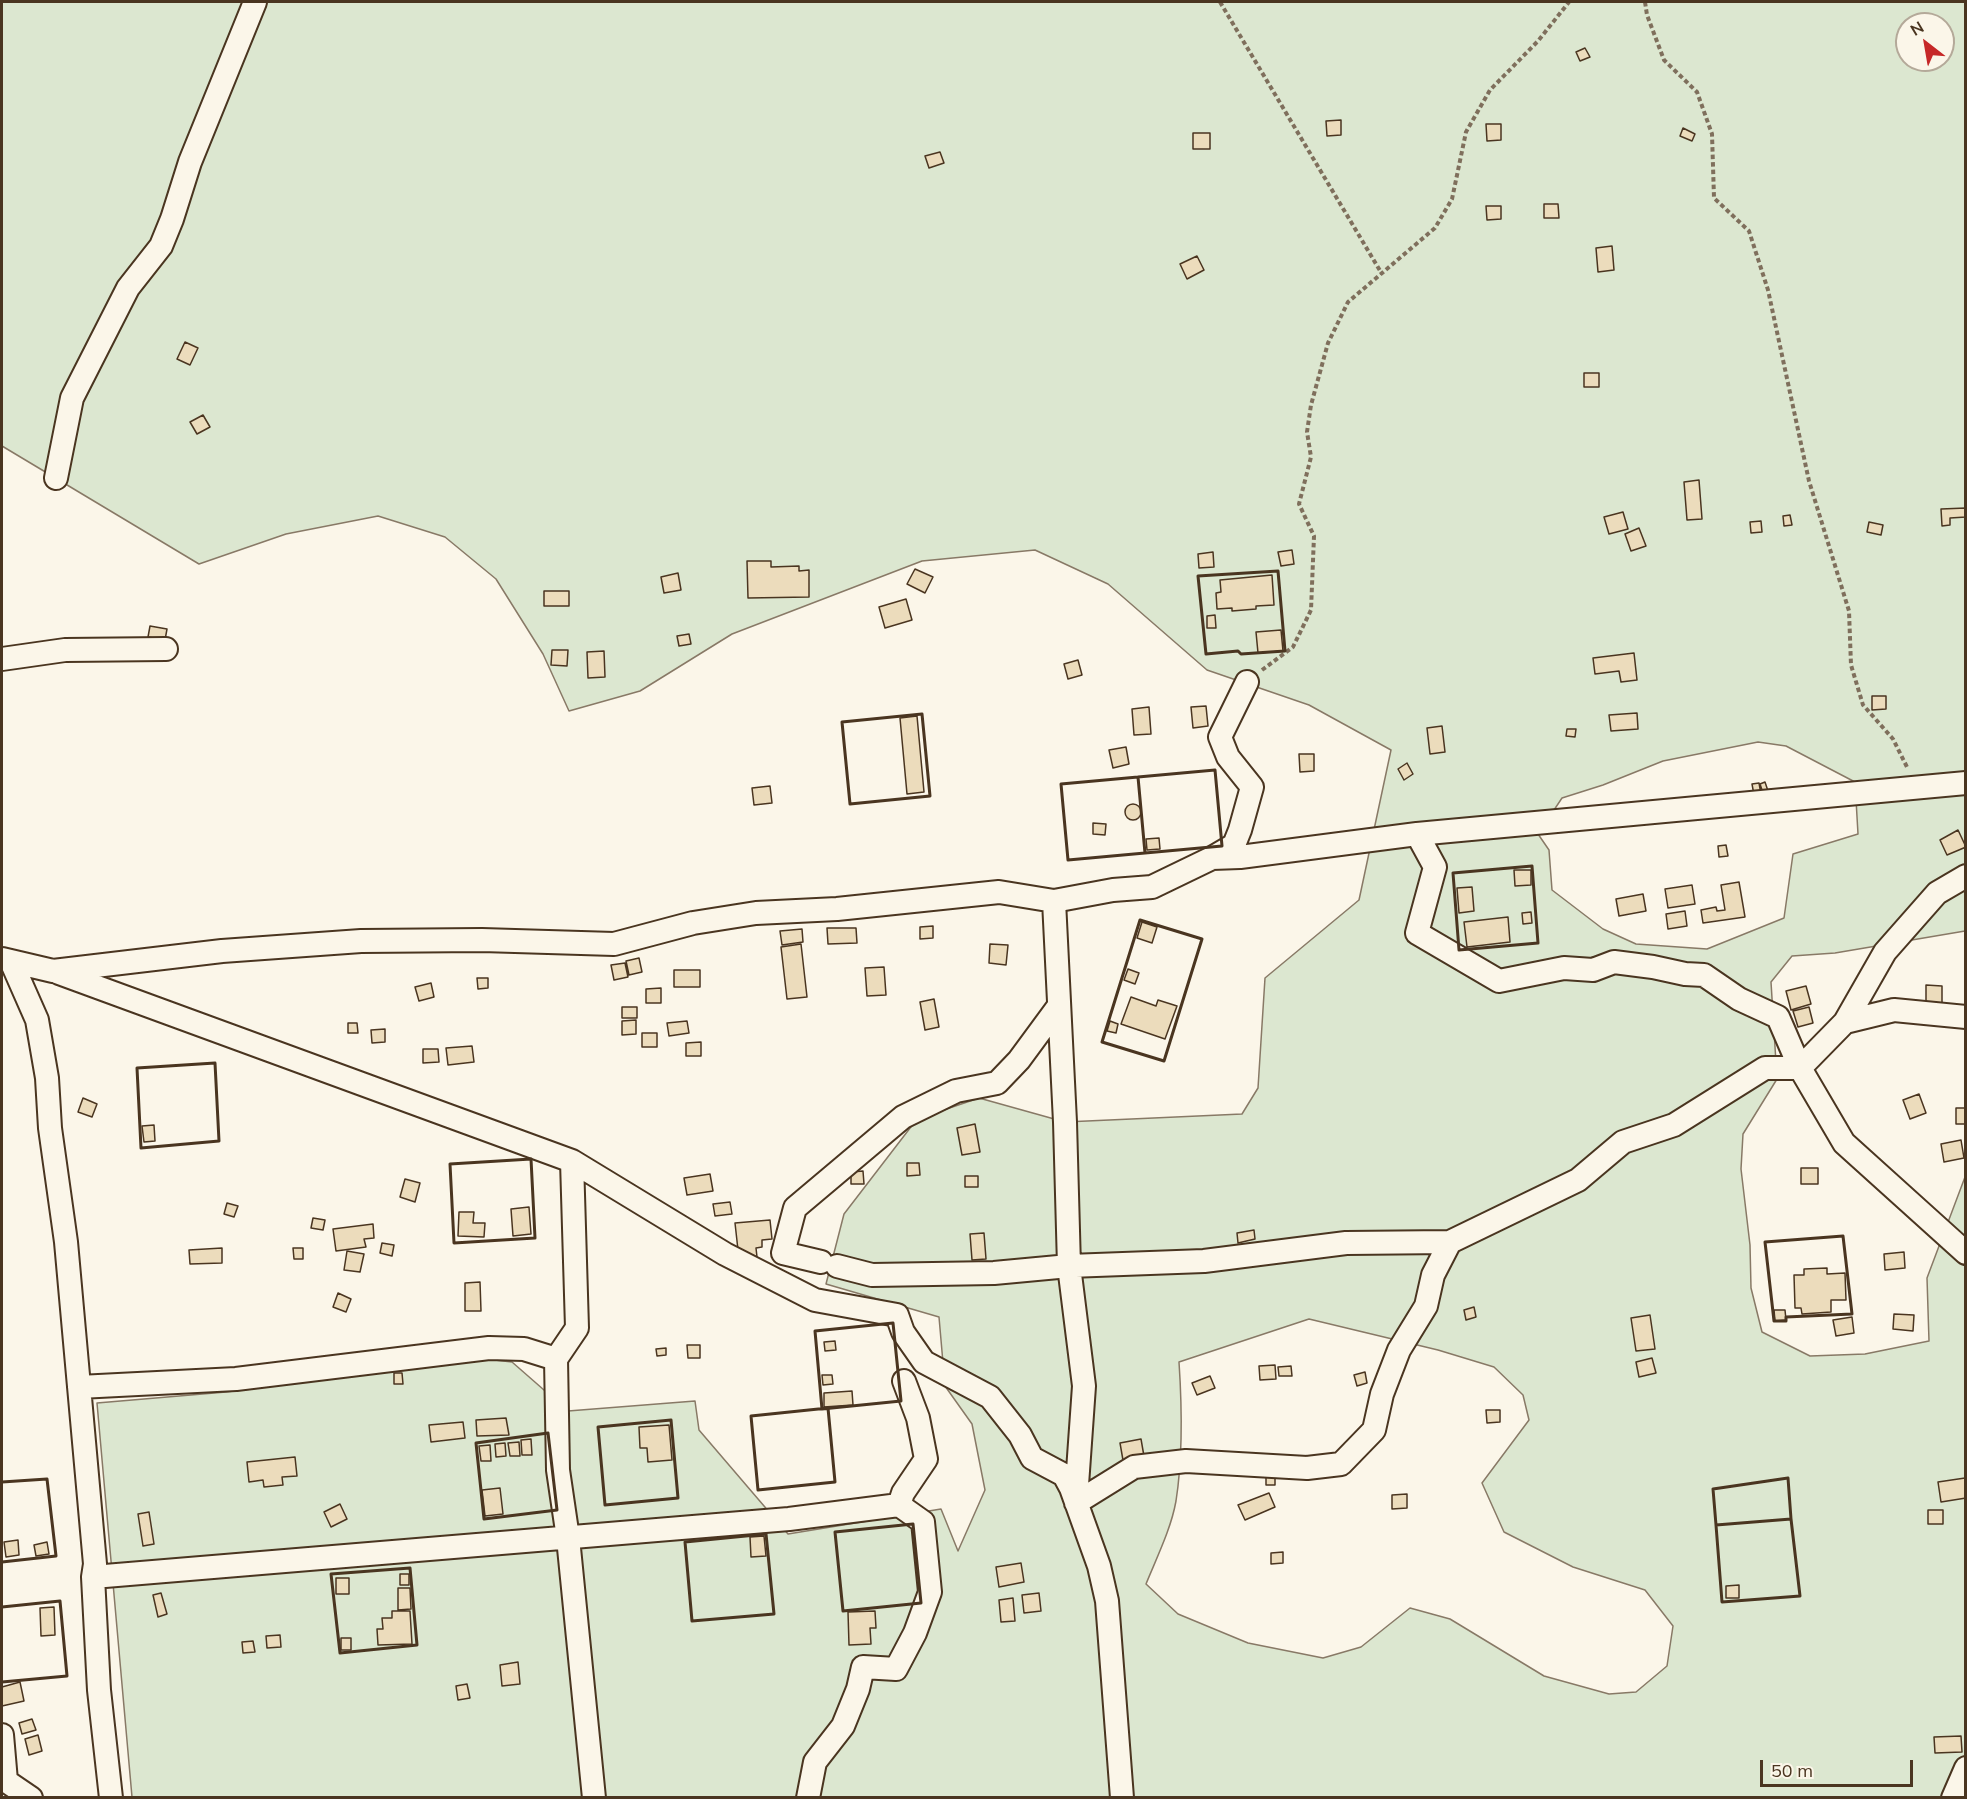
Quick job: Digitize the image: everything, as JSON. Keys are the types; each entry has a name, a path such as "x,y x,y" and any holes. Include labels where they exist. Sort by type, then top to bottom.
{"street":[{"path":"56,478 72,398 128,288 161,246 190,162 255,2"},
{"path":"2,659 65,650 166,649"},
{"path":"53,971 222,951 361,941 482,940 614,944 693,923 756,914 837,909 999,892 1054,901 1113,890 1152,887 1212,858 1234,844 1252,787 1228,757 1220,737 1247,682"},
{"path":"1212,858 1240,858 1417,834 1965,783"},
{"path":"1417,834 1435,867 1417,933 1499,981 1564,968 1593,970 1614,962 1653,967 1685,974 1704,975 1739,999 1778,1017 1800,1068 1844,1143 1965,1253"},
{"path":"1058,1007 1019,1060 997,1083 956,1091 903,1117 795,1208 783,1253 872,1275 994,1273 1069,1266 1204,1261 1346,1243 1450,1242 1578,1180 1623,1142 1674,1125 1765,1068 1800,1068 1845,1022 1885,952 1937,893 1965,876"},
{"path":"1054,901 1065,1122 1069,1266 1084,1386 1076,1503"},
{"path":"6,960 53,971 572,1161 725,1254 815,1300 897,1316 903,1332 924,1362 990,1397 1020,1435 1032,1458 1064,1475 1099,1566 1107,1601 1122,1797"},
{"path":"6,960 38,1020 47,1078 50,1128 66,1242 95,1564 93,1577 99,1690 111,1797"},
{"path":"1845,1022 1894,1010 1965,1017"},
{"path":"572,1161 577,1328 556,1359 558,1470 568,1538 594,1797"},
{"path":"1076,1503 1134,1467 1186,1461 1307,1468 1341,1464 1374,1430 1382,1394 1399,1350 1426,1306 1433,1275 1450,1242"},
{"path":"79,1387 236,1379 489,1348 524,1349 556,1359"},
{"path":"899,1505 903,1493 926,1459 918,1418 904,1381"},
{"path":"93,1577 789,1519 899,1505 923,1522 930,1592 915,1633 896,1669 863,1667 858,1689 843,1725 815,1762 808,1797"},
{"path":"2,1735 4,1784 31,1797"},
{"path":"1953,1797 1965,1768"}],"path":[{"path":"1220,2 1382,274"},
{"path":"1247,682 1293,647 1311,610 1314,536 1299,504 1311,457 1307,432 1311,405 1328,343 1348,302 1434,228 1452,199 1466,132 1490,90 1538,42 1569,2"},
{"path":"1645,2 1647,15 1664,60 1697,92 1705,113 1712,134 1714,198 1749,231 1768,290 1809,481 1849,610 1851,665 1863,705 1893,739 1917,788"}],"green space":[{"path":"2,2 1965,2 1965,931 1835,953 1792,956 1771,982 1777,1079 1743,1134 1741,1169 1750,1245 1751,1288 1762,1332 1810,1356 1865,1354 1929,1341 1927,1278 1965,1177 1965,1797 132,1797 97,1403 226,1392 310,1381 459,1356 512,1362 568,1411 695,1401 699,1430 788,1534 941,1509 958,1551 985,1490 972,1424 945,1386 939,1317 826,1284 844,1214 917,1119 979,1098 1065,1122 1242,1114 1258,1088 1265,978 1359,900 1391,750 1309,705 1207,670 1108,584 1035,550 922,561 732,634 640,691 569,711 543,654 496,579 445,537 378,516 286,534 199,564 2,446","holes":["1758,742 1786,746 1855,782 1858,834 1793,854 1784,918 1707,949 1636,944 1603,929 1552,890 1549,850 1538,834 1562,798 1603,785 1663,761","1309,1319 1438,1350 1494,1367 1523,1395 1529,1420 1482,1483 1504,1532 1573,1567 1645,1590 1673,1626 1667,1666 1636,1692 1609,1694 1544,1676 1450,1619 1410,1608 1361,1647 1323,1658 1248,1643 1178,1614 1146,1584 1167,1532 1176,1501 1181,1432 1179,1362"]}],"building":[{"path":"1585,48 1590,57 1580,61 1576,52"},
{"path":"1341,120 1341,135 1327,136 1326,121"},
{"path":"1486,124 1501,124 1501,140 1487,141"},
{"path":"1683,128 1695,134 1692,141 1680,136"},
{"path":"1193,133 1210,133 1210,149 1193,149"},
{"path":"940,152 944,163 929,168 925,156"},
{"path":"1544,204 1558,204 1559,218 1544,218"},
{"path":"1486,206 1501,206 1501,219 1487,220"},
{"path":"1612,246 1614,270 1598,272 1596,248"},
{"path":"1197,256 1204,270 1187,279 1180,264"},
{"path":"185,342 198,348 190,365 177,359"},
{"path":"1584,373 1599,373 1599,387 1584,387"},
{"path":"203,415 210,427 197,434 190,422"},
{"path":"1699,480 1702,519 1687,520 1684,482"},
{"path":"1966,508 1966,517 1950,518 1950,525 1942,526 1941,509"},
{"path":"1623,512 1628,529 1609,534 1604,517"},
{"path":"1790,515 1792,525 1784,526 1783,516"},
{"path":"1761,521 1762,532 1751,533 1750,522"},
{"path":"1869,522 1883,525 1881,535 1867,532"},
{"path":"1639,528 1646,546 1631,551 1625,534"},
{"path":"1292,550 1294,564 1281,566 1278,552"},
{"path":"1213,552 1214,567 1199,568 1198,554"},
{"path":"747,561 771,561 771,567 799,566 799,571 809,570 809,597 748,598"},
{"path":"915,569 933,577 925,593 907,584"},
{"path":"678,573 681,590 664,593 661,577"},
{"path":"1272,575 1274,605 1232,611 1232,608 1217,609 1216,593 1221,592 1220,580"},
{"path":"544,591 569,591 569,606 544,606"},
{"path":"906,599 912,620 885,628 879,607"},
{"path":"1215,615 1216,628 1207,628 1207,616"},
{"path":"150,626 167,629 165,640 148,637"},
{"path":"1281,630 1283,651 1258,653 1256,632"},
{"path":"689,634 691,644 679,646 677,636"},
{"path":"552,650 568,650 567,666 551,665"},
{"path":"604,651 605,677 588,678 587,652"},
{"path":"1634,653 1637,680 1621,682 1619,671 1595,674 1593,658"},
{"path":"1078,660 1082,675 1068,679 1064,664"},
{"path":"1872,696 1886,696 1886,709 1872,710"},
{"path":"1206,706 1208,726 1193,728 1191,707"},
{"path":"1149,707 1151,734 1134,735 1132,709"},
{"path":"1637,713 1638,729 1611,731 1609,715"},
{"path":"917,716 924,792 907,794 900,718"},
{"path":"1442,726 1445,752 1430,754 1427,728"},
{"path":"1567,729 1576,729 1575,737 1566,736"},
{"path":"1126,747 1129,764 1113,768 1109,750"},
{"path":"1299,754 1314,754 1314,771 1300,772"},
{"path":"1407,763 1413,774 1404,780 1398,769"},
{"path":"1765,782 1768,791 1763,793 1760,784"},
{"path":"1759,783 1761,794 1754,795 1752,784"},
{"path":"770,786 772,803 754,805 752,788"},
{"path":"1133,804 1141,812 1133,820 1125,812"},
{"path":"1093,823 1106,824 1105,835 1093,834"},
{"path":"1958,830 1966,847 1947,855 1940,840"},
{"path":"1159,838 1160,849 1147,850 1146,839"},
{"path":"1726,845 1728,856 1719,857 1718,846"},
{"path":"1514,870 1531,870 1531,885 1515,886"},
{"path":"1739,882 1745,917 1703,923 1701,910 1716,907 1717,911 1725,910 1721,885"},
{"path":"1692,885 1695,904 1668,908 1665,889"},
{"path":"1472,887 1474,911 1459,913 1457,888"},
{"path":"1643,894 1646,911 1619,916 1616,899"},
{"path":"1685,911 1687,926 1668,929 1666,914"},
{"path":"1531,912 1532,923 1523,924 1522,913"},
{"path":"1508,917 1510,942 1467,947 1464,922"},
{"path":"1142,922 1157,927 1152,943 1137,938"},
{"path":"933,926 933,938 920,939 920,927"},
{"path":"827,928 856,928 857,943 828,944"},
{"path":"802,929 803,942 782,945 780,931"},
{"path":"801,944 807,997 787,999 781,947"},
{"path":"990,944 1008,945 1006,965 989,963"},
{"path":"639,958 642,972 629,975 626,961"},
{"path":"625,963 628,977 614,980 611,965"},
{"path":"884,967 886,995 867,996 865,968"},
{"path":"1128,969 1139,973 1135,984 1124,980"},
{"path":"674,970 700,970 700,987 674,987"},
{"path":"477,978 488,978 488,988 478,989"},
{"path":"431,983 434,997 419,1001 415,987"},
{"path":"1926,985 1942,986 1942,1004 1926,1004"},
{"path":"1806,986 1811,1004 1791,1010 1786,991"},
{"path":"661,988 661,1003 646,1003 646,989"},
{"path":"1131,997 1156,1006 1158,1000 1177,1006 1165,1039 1121,1024"},
{"path":"934,999 939,1027 925,1030 920,1002"},
{"path":"622,1007 637,1007 637,1018 622,1018"},
{"path":"1809,1007 1813,1023 1798,1027 1793,1011"},
{"path":"636,1020 636,1034 622,1035 622,1021"},
{"path":"687,1021 689,1033 669,1036 667,1023"},
{"path":"1110,1021 1118,1024 1116,1033 1107,1031"},
{"path":"348,1023 357,1023 358,1033 348,1033"},
{"path":"385,1029 385,1042 372,1043 371,1030"},
{"path":"642,1033 657,1033 657,1047 642,1047"},
{"path":"701,1042 701,1056 686,1056 686,1043"},
{"path":"472,1046 474,1062 448,1065 446,1048"},
{"path":"423,1049 438,1049 439,1062 423,1063"},
{"path":"1919,1094 1926,1113 1910,1119 1903,1100"},
{"path":"83,1098 97,1104 92,1117 78,1112"},
{"path":"1956,1108 1966,1108 1966,1124 1956,1124"},
{"path":"975,1124 980,1152 962,1155 957,1128"},
{"path":"154,1125 155,1141 144,1142 142,1126"},
{"path":"1961,1140 1964,1158 1944,1162 1941,1144"},
{"path":"907,1163 919,1163 920,1175 907,1176"},
{"path":"1801,1168 1818,1168 1818,1184 1801,1184"},
{"path":"863,1171 864,1184 851,1184 851,1172"},
{"path":"710,1174 713,1191 687,1195 684,1178"},
{"path":"965,1176 978,1176 978,1187 965,1187"},
{"path":"405,1179 420,1183 415,1202 400,1197"},
{"path":"730,1202 732,1214 715,1216 713,1204"},
{"path":"227,1203 238,1206 234,1217 224,1214"},
{"path":"529,1207 531,1234 513,1236 511,1209"},
{"path":"459,1212 474,1212 473,1223 485,1223 484,1237 458,1236"},
{"path":"313,1218 325,1220 323,1230 311,1228"},
{"path":"770,1220 772,1239 762,1240 762,1247 756,1248 757,1257 739,1259 735,1223"},
{"path":"373,1224 374,1238 364,1239 366,1247 336,1251 333,1229"},
{"path":"1254,1230 1255,1239 1238,1243 1237,1233"},
{"path":"984,1233 986,1259 972,1260 970,1234"},
{"path":"382,1243 394,1245 392,1256 380,1253"},
{"path":"222,1248 222,1263 190,1264 189,1250"},
{"path":"293,1248 303,1248 303,1259 294,1259"},
{"path":"347,1251 364,1254 360,1272 344,1270"},
{"path":"1904,1252 1905,1268 1885,1270 1884,1254"},
{"path":"1827,1268 1827,1274 1845,1273 1846,1300 1831,1300 1831,1312 1802,1314 1801,1308 1795,1308 1794,1275 1804,1275 1804,1269"},
{"path":"480,1282 481,1311 465,1311 465,1283"},
{"path":"338,1293 351,1299 346,1312 333,1307"},
{"path":"1474,1307 1476,1317 1466,1320 1464,1310"},
{"path":"1774,1310 1785,1310 1786,1320 1775,1321"},
{"path":"1894,1314 1914,1315 1913,1331 1893,1329"},
{"path":"1650,1315 1655,1349 1636,1351 1631,1318"},
{"path":"1852,1317 1854,1333 1836,1336 1833,1320"},
{"path":"835,1341 836,1350 825,1351 824,1342"},
{"path":"687,1345 700,1345 700,1358 688,1358"},
{"path":"666,1348 666,1355 657,1356 656,1349"},
{"path":"1652,1358 1656,1373 1639,1377 1636,1362"},
{"path":"1275,1365 1276,1379 1260,1380 1259,1366"},
{"path":"1291,1366 1292,1376 1279,1376 1278,1367"},
{"path":"1365,1372 1367,1383 1357,1386 1354,1375"},
{"path":"394,1373 402,1373 403,1384 394,1384"},
{"path":"822,1375 832,1375 833,1384 823,1385"},
{"path":"1210,1376 1215,1388 1197,1395 1192,1383"},
{"path":"852,1391 853,1405 824,1407 824,1393"},
{"path":"1486,1410 1500,1410 1500,1422 1487,1423"},
{"path":"506,1418 509,1435 477,1436 476,1420"},
{"path":"463,1422 465,1438 431,1442 429,1425"},
{"path":"669,1425 672,1460 648,1462 647,1448 640,1448 639,1427"},
{"path":"531,1439 532,1455 522,1455 521,1440"},
{"path":"1141,1439 1145,1462 1124,1466 1120,1443"},
{"path":"519,1442 520,1456 510,1456 508,1443"},
{"path":"505,1443 506,1456 496,1457 495,1444"},
{"path":"490,1445 491,1461 481,1461 479,1446"},
{"path":"295,1457 297,1476 282,1477 283,1485 264,1487 263,1480 249,1482 247,1462"},
{"path":"1266,1477 1275,1477 1275,1485 1266,1485"},
{"path":"1965,1478 1966,1498 1941,1502 1938,1482"},
{"path":"500,1488 503,1514 485,1516 482,1490"},
{"path":"1269,1493 1275,1507 1245,1520 1238,1505"},
{"path":"1407,1494 1407,1508 1392,1509 1392,1495"},
{"path":"340,1504 347,1519 331,1527 324,1512"},
{"path":"1928,1510 1943,1510 1943,1524 1928,1524"},
{"path":"149,1512 154,1544 143,1546 138,1514"},
{"path":"764,1536 766,1556 751,1557 750,1537"},
{"path":"18,1540 19,1555 6,1557 4,1542"},
{"path":"47,1542 49,1554 36,1556 34,1545"},
{"path":"1283,1552 1283,1563 1271,1564 1271,1553"},
{"path":"1021,1563 1024,1582 999,1587 996,1567"},
{"path":"400,1574 409,1574 409,1585 400,1585"},
{"path":"336,1578 349,1578 349,1594 336,1594"},
{"path":"1739,1585 1739,1598 1726,1598 1726,1586"},
{"path":"398,1588 410,1588 411,1609 398,1610"},
{"path":"161,1593 167,1614 158,1617 153,1595"},
{"path":"1039,1593 1041,1611 1024,1613 1022,1595"},
{"path":"1013,1598 1015,1621 1001,1622 999,1600"},
{"path":"54,1607 55,1635 41,1636 40,1608"},
{"path":"392,1611 410,1611 412,1644 378,1645 377,1629 383,1629 382,1618 392,1618"},
{"path":"875,1611 876,1628 870,1628 871,1644 849,1645 848,1612"},
{"path":"280,1635 281,1647 267,1648 266,1636"},
{"path":"341,1638 351,1638 351,1650 341,1650"},
{"path":"253,1641 255,1652 243,1653 242,1642"},
{"path":"518,1662 520,1684 502,1686 500,1665"},
{"path":"20,1682 24,1701 2,1706 2,1687"},
{"path":"467,1684 470,1698 458,1700 456,1686"},
{"path":"32,1719 36,1730 22,1734 19,1723"},
{"path":"38,1735 42,1751 29,1755 25,1739"},
{"path":"1961,1736 1962,1752 1935,1753 1934,1737"}],"wall":[{"path":"1278,571 1285,651 1206,654 1198,576 1278,571"},
{"path":"922,714 930,796 850,804 842,722 922,714"},
{"path":"1215,770 1222,846 1145,853 1138,777 1215,770"},
{"path":"1138,777 1145,853 1068,860 1061,784 1138,777"},
{"path":"1532,866 1538,943 1459,950 1453,873 1532,866"},
{"path":"1140,920 1202,939 1164,1061 1102,1042 1140,920"},
{"path":"215,1063 219,1141 141,1148 137,1068 215,1063"},
{"path":"531,1159 535,1238 454,1243 450,1164 531,1159"},
{"path":"1843,1236 1852,1314 1786,1317 1786,1321 1774,1321 1765,1242 1843,1236"},
{"path":"893,1323 901,1401 822,1409 815,1331 893,1323"},
{"path":"828,1408 835,1482 758,1490 751,1416 828,1408"},
{"path":"671,1420 678,1498 605,1505 598,1427 671,1420"},
{"path":"548,1433 557,1510 484,1519 476,1443 548,1433"},
{"path":"1788,1478 1791,1519 1716,1525 1713,1489 1788,1478"},
{"path":"2,1482 47,1479 56,1556 2,1562"},
{"path":"1791,1519 1800,1596 1722,1602 1716,1525 1791,1519"},
{"path":"913,1524 921,1603 843,1611 835,1532 913,1524"},
{"path":"766,1534 774,1614 692,1621 685,1542 766,1534"},
{"path":"410,1568 417,1645 340,1653 331,1574 410,1568"},
{"path":"2,1607 60,1601 67,1676 2,1682"}]}
